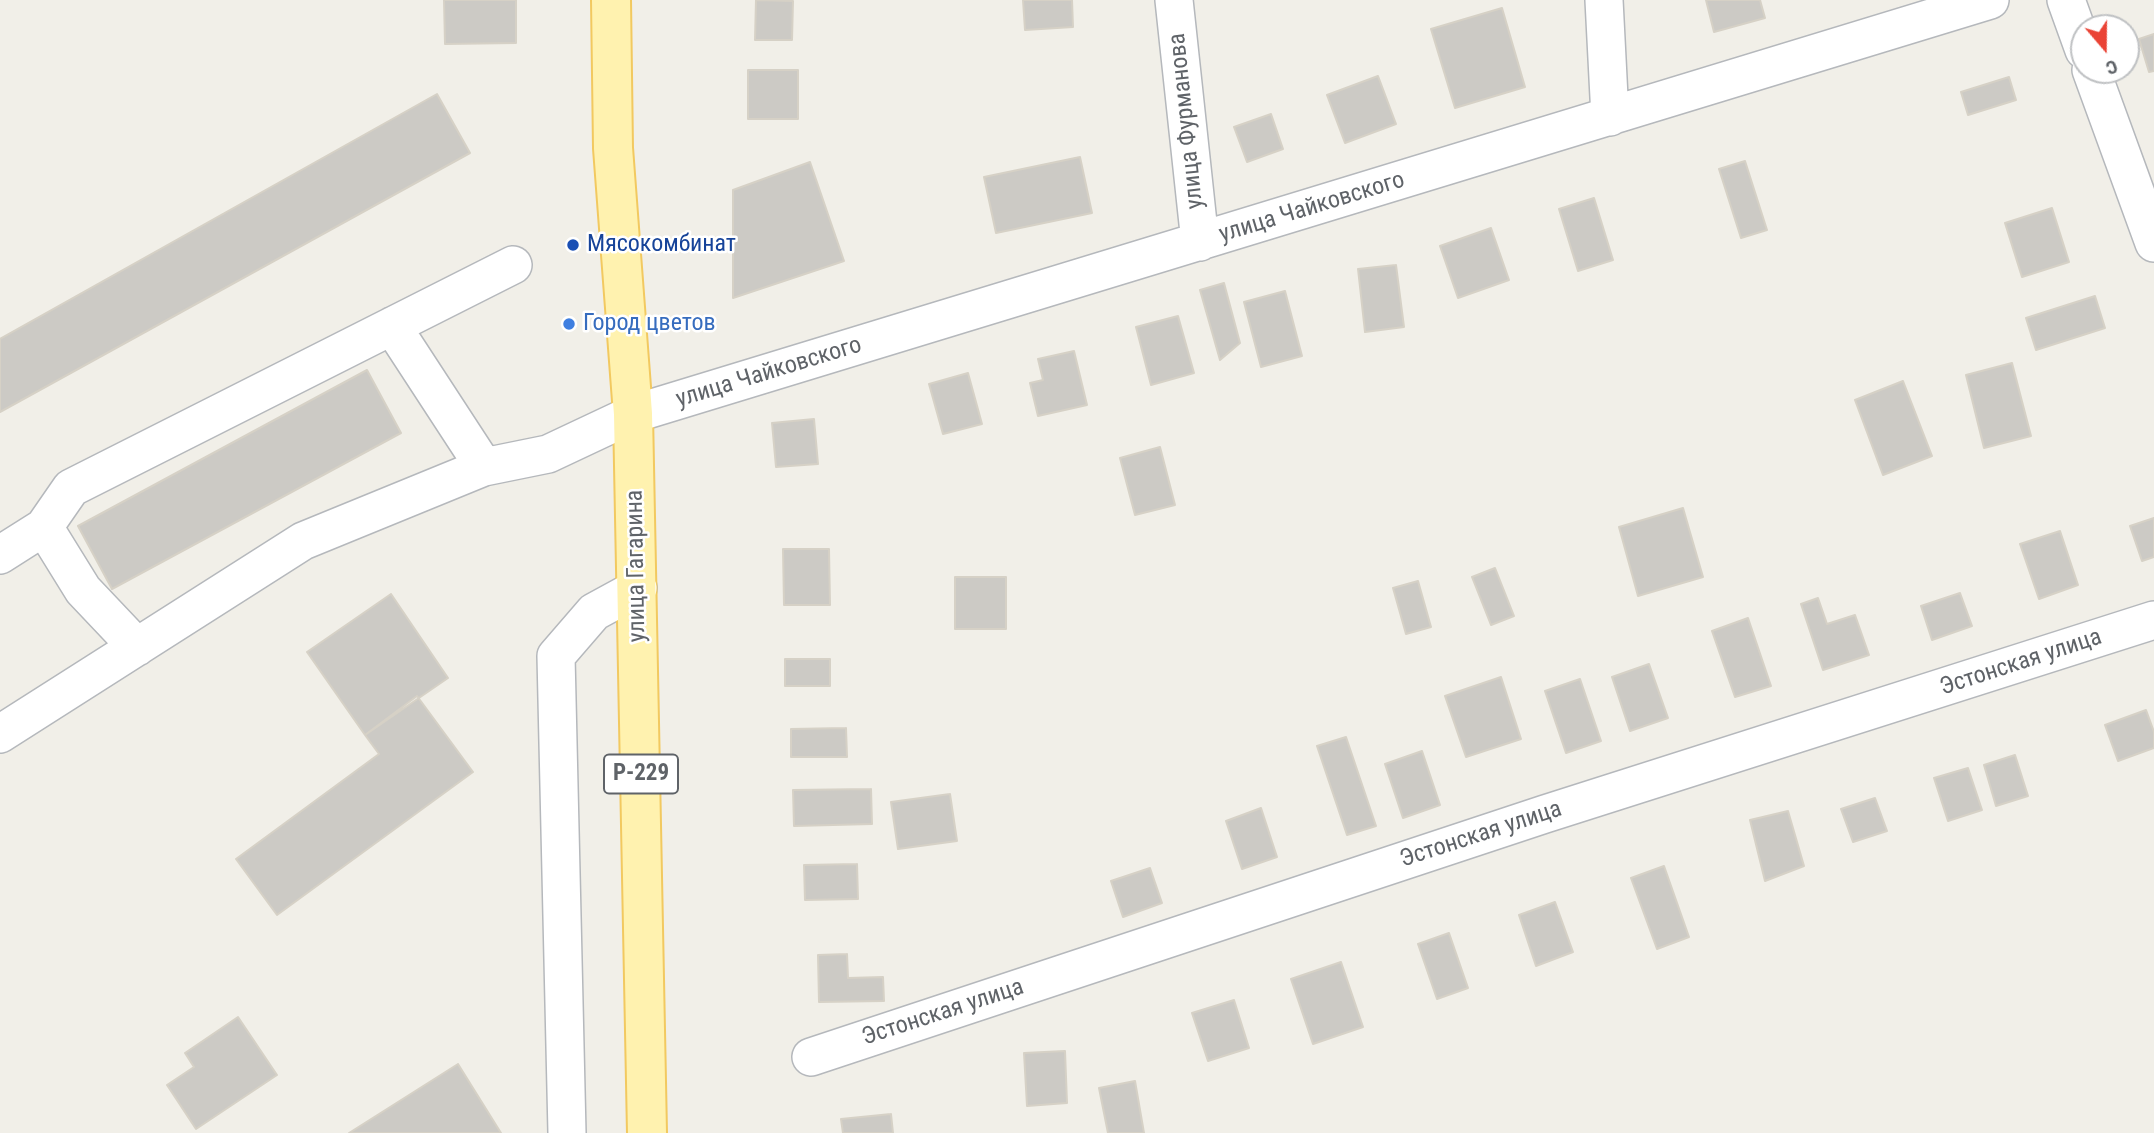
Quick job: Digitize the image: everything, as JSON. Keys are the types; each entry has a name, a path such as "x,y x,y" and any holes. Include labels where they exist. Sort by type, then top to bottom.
{"main road":[{"name":"улица Гагарина","path":"611,0 613,148 633,414 647,1133"}],"street":[{"name":"улица Фурманова","path":"1174,0 1199,242"},
{"path":"1604,0 1610,117"},
{"name":"улица Чайковского","path":"0,734 303,541 484,467 548,454 633,414 1990,0"},
{"path":"2096,84 2154,243"},
{"path":"0,555 44,527 71,488 513,265"},
{"path":"392,326 484,467"},
{"path":"44,527 83,590 137,647"},
{"path":"567,1133 556,656 594,612 638,588"},
{"name":"Эстонская улица","path":"811,1057 1545,814 2154,620"}],"building":[{"path":"444,0 516,0 516,43 445,44"},
{"path":"756,0 793,1 792,40 755,40"},
{"path":"1023,0 1072,0 1073,27 1025,30"},
{"path":"1706,0 1760,0 1765,18 1714,32"},
{"path":"1502,8 1525,87 1455,108 1431,29"},
{"path":"2154,34 2154,71 2149,72 2140,39"},
{"path":"748,70 798,70 798,119 748,119"},
{"path":"1378,76 1396,124 1345,143 1327,95"},
{"path":"2009,77 2016,100 1968,115 1961,92"},
{"path":"437,94 470,153 0,412 0,339"},
{"path":"1271,114 1283,149 1247,162 1234,127"},
{"path":"1080,157 1092,213 996,233 984,177"},
{"path":"1745,161 1767,230 1741,238 1719,169"},
{"path":"810,162 844,261 733,298 733,190"},
{"path":"1594,198 1613,260 1578,271 1559,209"},
{"path":"2052,208 2069,262 2022,277 2005,223"},
{"path":"1491,228 1509,280 1458,298 1440,246"},
{"path":"1396,265 1404,327 1365,332 1358,269"},
{"path":"1224,283 1240,343 1220,360 1200,290"},
{"path":"1285,291 1302,356 1261,367 1244,302"},
{"path":"2095,296 2105,328 2036,350 2026,318"},
{"path":"1178,316 1194,373 1151,385 1136,327"},
{"path":"1074,351 1087,405 1038,416 1030,383 1043,380 1038,359"},
{"path":"2012,363 2031,436 1984,448 1966,375"},
{"path":"367,370 401,433 112,589 78,526"},
{"path":"968,373 982,424 943,434 929,384"},
{"path":"1903,381 1932,456 1883,475 1855,400"},
{"path":"814,419 818,464 776,467 772,423"},
{"path":"1160,447 1175,505 1135,515 1120,458"},
{"path":"1683,508 1703,577 1638,596 1619,527"},
{"path":"2154,518 2154,557 2142,561 2130,526"},
{"path":"2060,531 2078,585 2039,599 2020,544"},
{"path":"783,549 829,549 830,605 784,605"},
{"path":"1495,568 1514,616 1491,625 1472,577"},
{"path":"955,577 1006,577 1006,629 955,629"},
{"path":"1418,581 1431,627 1406,634 1393,588"},
{"path":"1960,593 1972,626 1932,640 1921,606"},
{"path":"391,594 448,678 365,735 307,652"},
{"path":"1818,598 1827,624 1855,615 1869,655 1823,670 1801,604"},
{"path":"1748,618 1771,686 1735,697 1712,631"},
{"path":"785,659 830,659 830,686 785,686"},
{"path":"1649,664 1668,718 1630,731 1612,677"},
{"path":"1501,677 1521,739 1466,757 1445,696"},
{"path":"1580,679 1601,741 1566,753 1545,691"},
{"path":"417,696 473,772 277,915 236,859 379,754 365,735"},
{"path":"2146,710 2154,732 2154,748 2118,761 2105,725"},
{"path":"846,728 847,757 791,757 791,729"},
{"path":"1346,737 1376,826 1347,835 1317,746"},
{"path":"1422,751 1440,805 1403,818 1385,764"},
{"path":"2015,755 2028,796 1996,806 1984,765"},
{"path":"1968,768 1982,810 1948,821 1934,778"},
{"path":"871,789 872,824 794,826 793,790"},
{"path":"950,794 957,841 898,849 891,802"},
{"path":"1875,798 1887,831 1853,842 1841,809"},
{"path":"1261,808 1277,857 1242,869 1226,821"},
{"path":"1788,811 1804,866 1765,881 1750,820"},
{"path":"857,864 858,899 805,900 804,865"},
{"path":"1664,866 1689,937 1657,949 1631,878"},
{"path":"1150,868 1162,903 1123,917 1111,881"},
{"path":"1555,902 1573,952 1536,966 1519,915"},
{"path":"1449,933 1468,988 1437,999 1418,944"},
{"path":"847,954 848,978 883,977 884,1001 819,1002 818,955"},
{"path":"1341,962 1363,1027 1313,1044 1291,979"},
{"path":"1234,1000 1249,1048 1208,1061 1192,1013"},
{"path":"238,1017 277,1075 196,1129 167,1085 194,1067 185,1053"},
{"path":"1065,1051 1067,1103 1027,1106 1024,1053"},
{"path":"458,1064 501,1133 349,1133"},
{"path":"1135,1081 1144,1133 1108,1133 1099,1088"},
{"path":"891,1114 893,1133 843,1133 841,1119"}],"place":[{"name":"Мясокомбинат","path":"573,245"},
{"name":"Город цветов","path":"569,324"}]}
